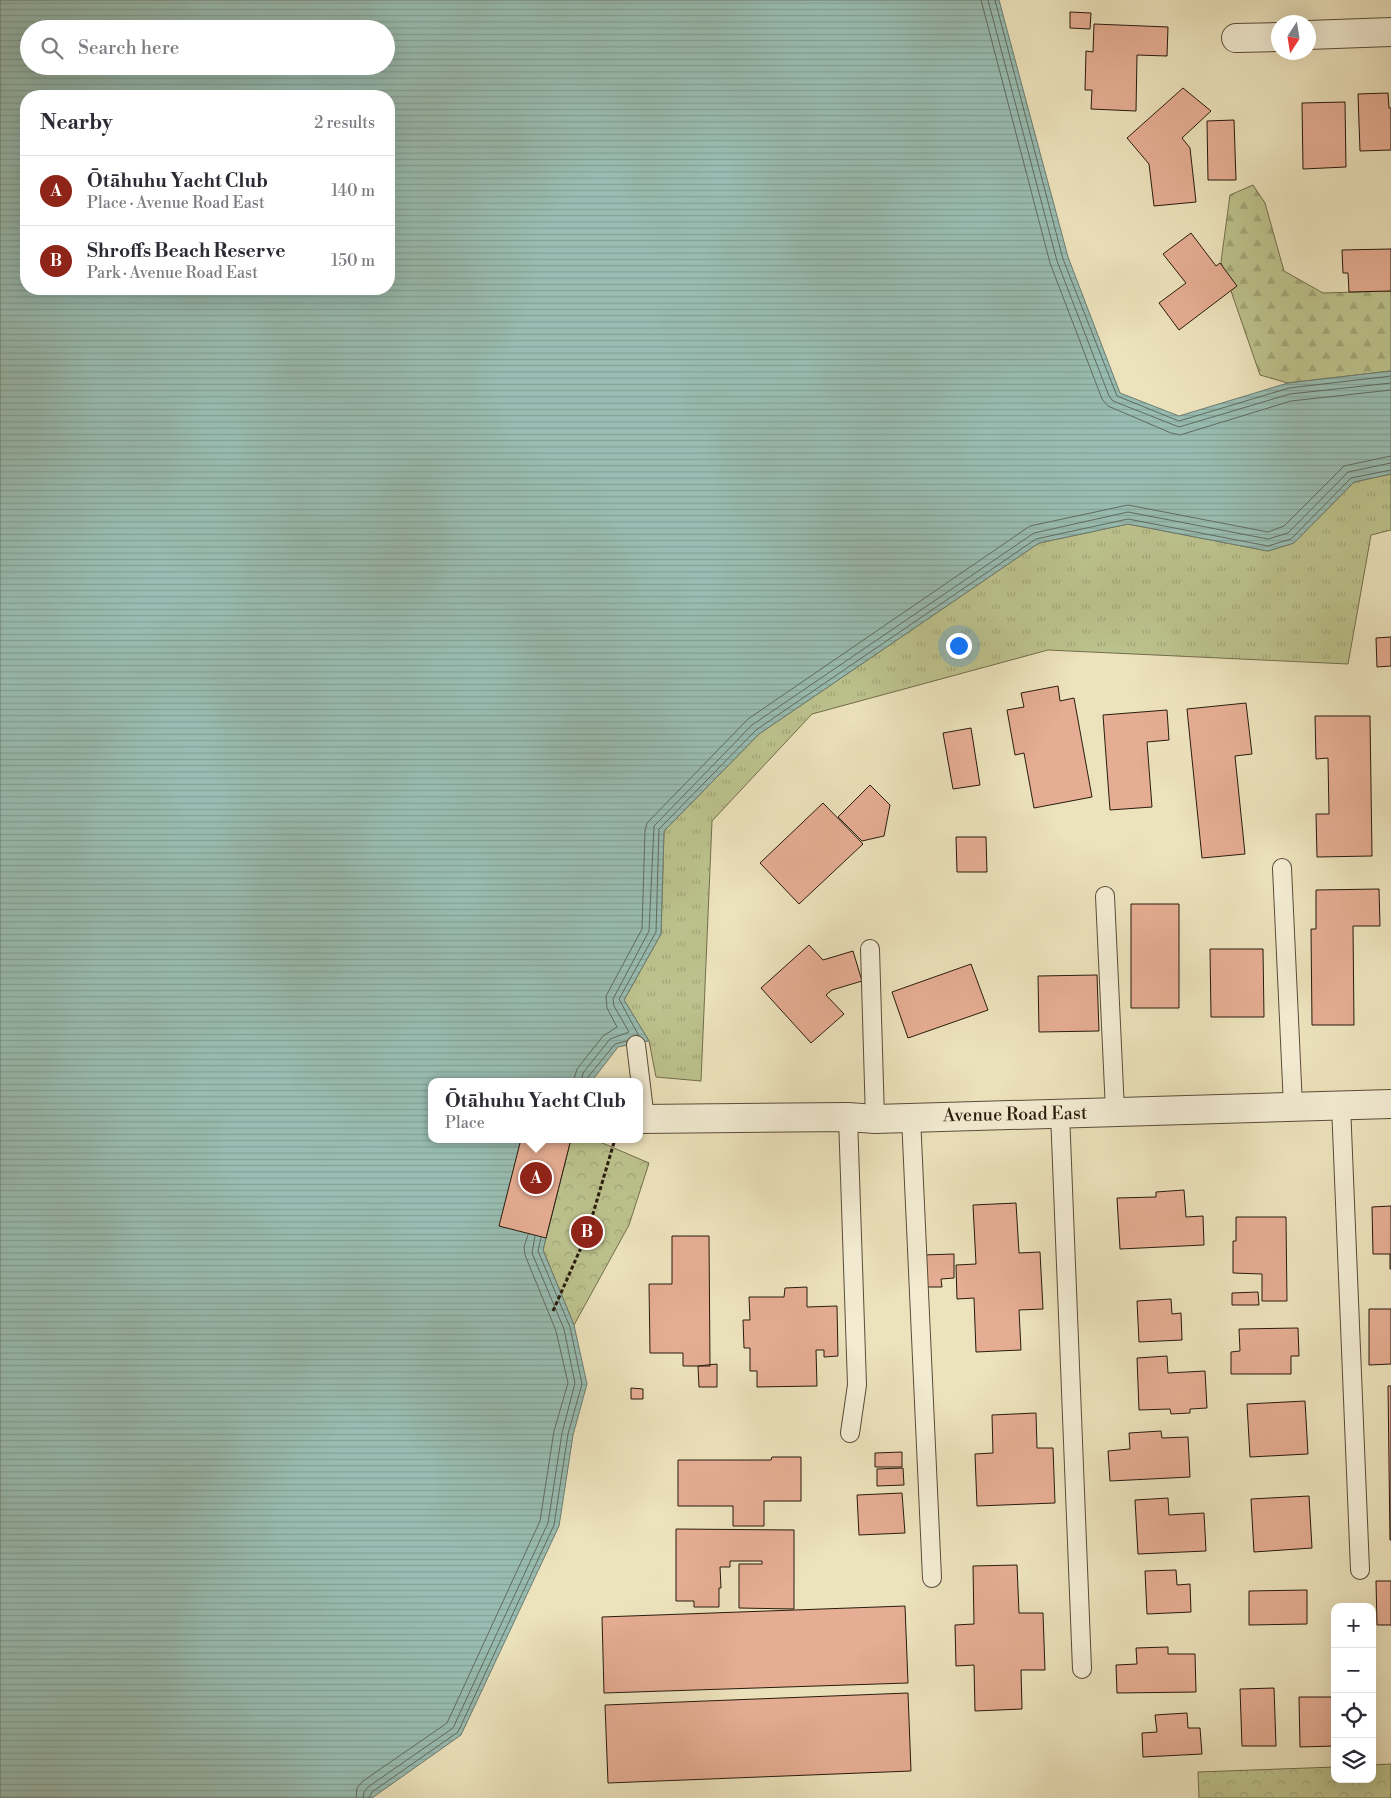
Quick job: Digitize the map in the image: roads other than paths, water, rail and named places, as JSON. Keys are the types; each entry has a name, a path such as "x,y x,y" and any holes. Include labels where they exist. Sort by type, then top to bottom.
{"street":[{"path":"1316,35 1391,32"},
{"path":"1236,38 1271,37"},
{"name":"Avenue Road East","path":"643,1119 848,1117 875,1119 1391,1104"}],"lane":[{"path":"1282,868 1294,1106"},
{"path":"1105,896 1115,1111"},
{"path":"870,949 875,1119"},
{"path":"636,1045 639,1078"},
{"path":"1341,1105 1360,1570"},
{"path":"1060,1113 1082,1669"},
{"path":"848,1117 858,1385 850,1433"},
{"path":"911,1117 932,1578"}],"water":[{"path":"0,0 999,0 1068,257 1120,393 1179,416 1288,383 1391,371 1391,474 1354,482 1294,543 1268,551 1128,524 1039,543 759,734 664,831 661,934 624,1000 649,1041 618,1047 594,1078 428,1078 428,1143 570,1143 543,1250 574,1325 587,1384 573,1435 559,1526 461,1735 372,1798 0,1798"}],"place":[{"name":"Ōtāhuhu Yacht Club","path":"536,1178"},
{"name":"Shroffs Beach Reserve","path":"587,1232"}]}
